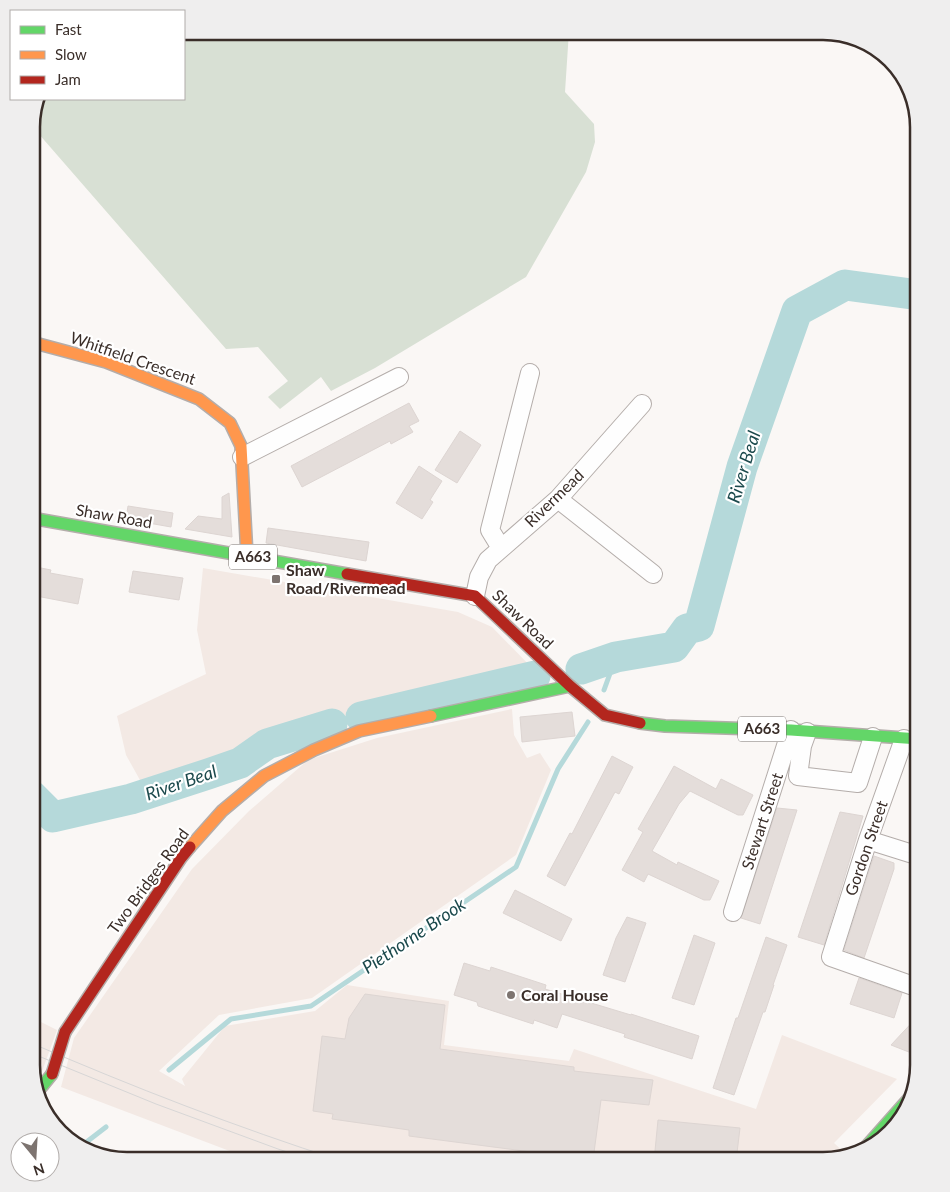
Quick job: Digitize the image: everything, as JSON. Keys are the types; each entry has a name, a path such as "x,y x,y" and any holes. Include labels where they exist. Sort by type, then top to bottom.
{"street":[{"name":"Whitfield Crescent","path":"40,344 106,362 199,399 230,423 241,446 248,556"},
{"path":"502,548 490,530 530,373"},
{"path":"242,457 400,377"},
{"name":"Rivermead","path":"475,596 479,577 488,560 558,499 642,404"},
{"path":"558,499 653,574"},
{"name":"Shaw Road","path":"40,520 475,596 570,686 605,716 643,724 799,731 910,739"},
{"name":"Two Bridges Road","path":"43,1085 52,1074 65,1032 181,858 222,811 264,776 314,750 360,731 570,686"},
{"path":"799,731 802,746 798,776 829,780 858,782 873,737"},
{"name":"Stewart Street","path":"733,912 799,731"},
{"name":"Gordon Street","path":"910,741 868,840 830,957 910,985"},
{"path":"868,840 910,853"}],"shaded area":[{"path":"185,40 568,40 565,92 594,124 595,142 586,172 526,277 375,368 331,391 321,377 280,409 268,397 288,381 258,347 226,349 40,135 40,121 45,100 185,100"},
{"path":"203,568 458,612 492,627 536,672 289,731 195,775 145,789 126,755 117,716 206,674 197,630"},
{"path":"512,709 514,735 527,758 540,753 551,770 516,855 312,998 219,1015 159,1071 185,1086 182,1079 225,1026 315,1011 347,985 449,1001 444,1045 569,1061 574,1049 756,1109 782,1035 897,1079 834,1143 841,1149 823,1152 232,1152 61,1087 74,1038 192,869 249,811 308,760 377,738"},
{"path":"40,1022 57,1030 41,1074"}],"building":[{"path":"409,403 419,421 409,426 413,432 391,444 390,441 302,487 291,466"},
{"path":"460,431 481,445 457,483 435,470"},
{"path":"419,466 442,481 430,500 433,502 422,519 396,503"},
{"path":"229,493 232,537 185,529 198,516 222,519 222,497"},
{"path":"128,506 173,513 171,527 126,519"},
{"path":"268,528 369,542 366,561 266,543"},
{"path":"40,568 51,570 50,573 83,579 78,604 40,597"},
{"path":"133,571 183,578 179,600 129,592"},
{"path":"572,712 575,736 522,742 520,717"},
{"path":"612,756 633,767 619,794 615,792 565,886 547,876 570,833 572,834"},
{"path":"674,766 716,789 721,779 753,795 743,815 738,815 690,791 679,804 652,851 677,865 678,862 719,881 710,900 704,900 648,874 644,882 622,870 643,832 638,829"},
{"path":"777,808 797,810 760,924 741,918"},
{"path":"840,812 863,816 824,945 798,937"},
{"path":"874,856 894,863 894,869 864,958 844,950"},
{"path":"515,890 572,919 561,941 503,913"},
{"path":"627,917 646,923 625,982 603,975 616,938"},
{"path":"694,935 715,943 694,1005 672,998"},
{"path":"766,937 787,945 765,1012 763,1012 734,1095 713,1088"},
{"path":"464,963 490,971 491,967 546,985 545,989 699,1036 692,1059 624,1037 625,1034 562,1014 557,1028 534,1020 533,1024 478,1006 477,1002 454,995"},
{"path":"859,978 902,993 894,1018 850,1004"},
{"path":"365,994 445,1005 440,1049 574,1067 574,1071 653,1080 649,1105 601,1100 594,1152 532,1152 409,1136 409,1130 332,1119 333,1114 313,1111 322,1036 345,1039 349,1018"},
{"path":"910,1025 910,1052 891,1045"},
{"path":"658,1120 740,1128 737,1152 655,1152"}],"waterway":[{"name":"River Beal","path":"581,669 616,657 674,647 687,629 699,626 742,467 797,311 845,285 910,294"},
{"name":"Piethorne Brook","path":"604,690 616,657"},
{"name":"River Beal","path":"361,717 535,676"},
{"name":"Piethorne Brook","path":"169,1070 231,1019 311,1006 516,867 558,769 588,722"},
{"name":"River Beal","path":"40,804 53,817 131,799 240,763 267,744 332,724"},
{"name":"Piethorne Brook","path":"87,1142 106,1127"}],"tram line":[{"path":"40,1047 185,1106 316,1152"},
{"path":"40,1057 156,1104 288,1152"}],"traffic: fast":[{"path":"40,520 347,574"},
{"path":"431,716 570,686"},
{"path":"640,723 665,726 791,730 910,738"},
{"path":"43,1085 52,1074"}],"traffic: slow":[{"path":"40,344 106,362 199,399 230,423 241,446 247,556"},
{"path":"190,847 222,811 264,776 314,750 359,731 431,716"}],"traffic: jam":[{"path":"347,574 475,596 570,686 605,715 640,723"},
{"path":"65,1032 190,847"},
{"path":"52,1074 65,1032"}],"place":[{"name":"Shaw Road/Rivermead","path":"276,579"},
{"name":"Coral House","path":"511,995"}]}
